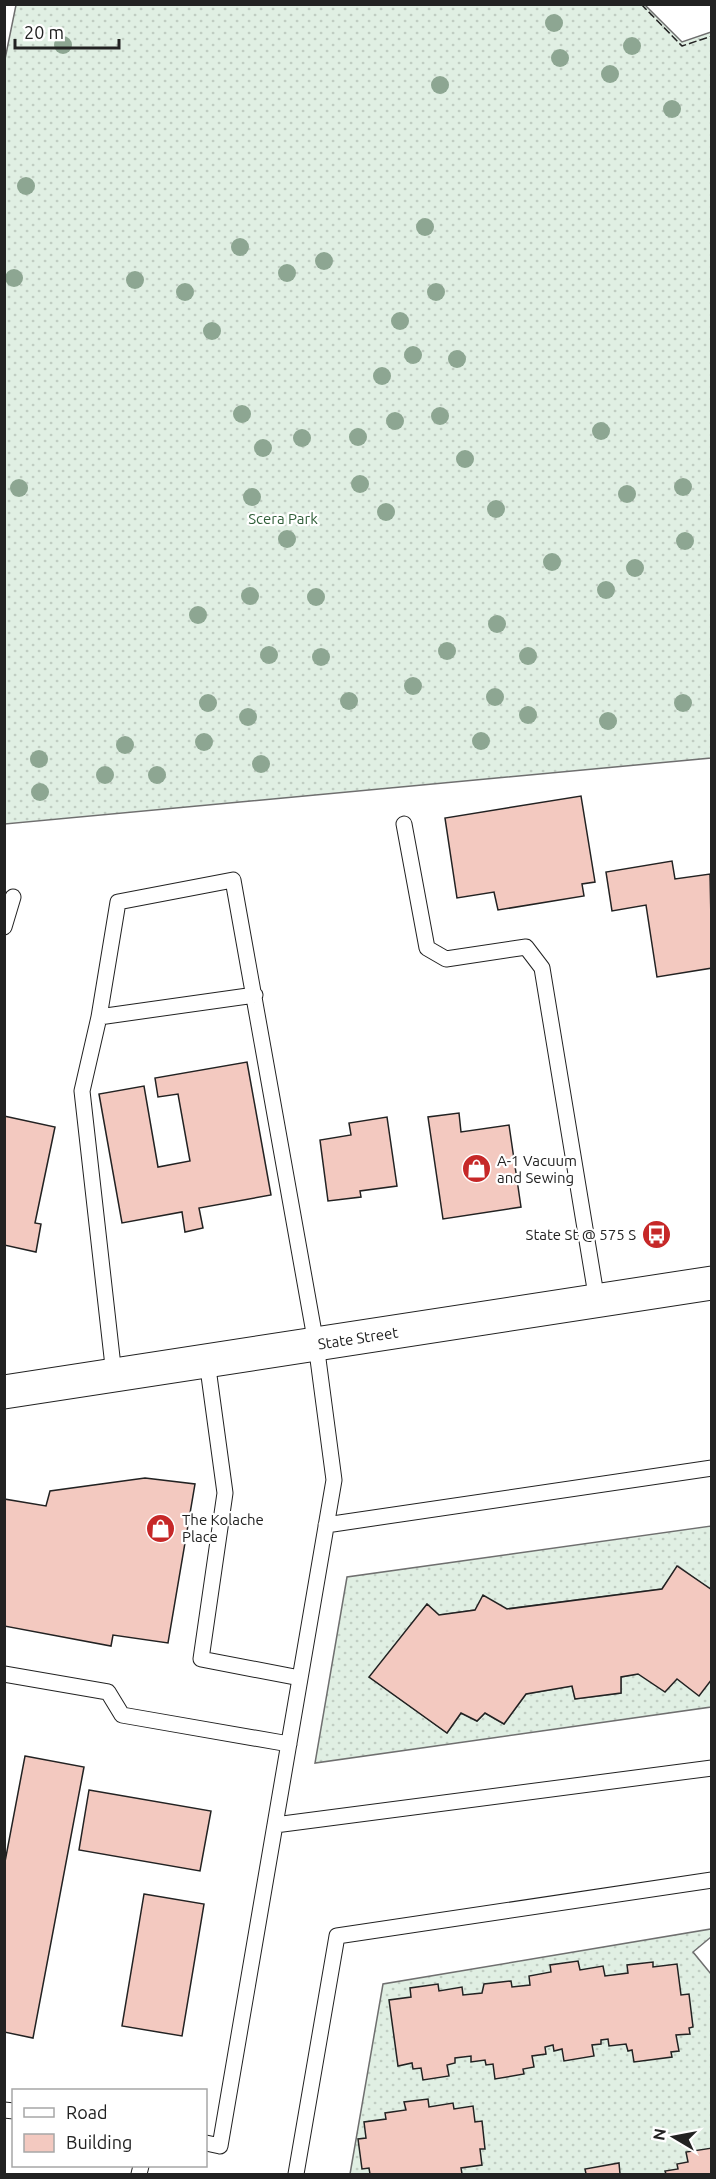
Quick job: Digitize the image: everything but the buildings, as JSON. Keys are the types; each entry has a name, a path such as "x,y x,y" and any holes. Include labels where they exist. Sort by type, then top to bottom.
{"main road":[{"name":"State Street","path":"4,1392 711,1283"}],"lane":[{"path":"404,824 427,948 446,959 526,947 542,968 597,1300"},
{"path":"114,1374 82,1091 99,1017 118,902 234,880 316,1344 334,1480 220,2146 207,2143"},
{"path":"4,927 13,897"},
{"path":"99,1017 255,995"},
{"path":"207,1361 225,1493 201,1659 300,1678"},
{"path":"326,1525 711,1468"},
{"path":"4,1674 108,1692 122,1715 289,1743"},
{"path":"275,1825 711,1768"},
{"path":"296,2175 337,1936 711,1880"}],"green space":[{"name":"Scera Park","path":"16,5 645,5 682,42 711,32 711,758 5,824 4,64"},
{"path":"711,1526 711,1590 678,1566 662,1589 507,1609 475,1610 439,1615 427,1604 370,1677 447,1733 461,1713 477,1721 485,1713 504,1724 526,1694 572,1686 575,1699 621,1693 621,1677 638,1674 677,1679 711,1679 711,1707 315,1763 347,1577"},
{"path":"711,1929 711,1937 693,1952 711,1974 711,2174 350,2174 383,1984"}],"fence":[{"path":"641,4 682,46 712,36"}],"place":[{"name":"A-1 Vacuum and Sewing","path":"476,1169"},
{"name":"State St @ 575 S","path":"657,1234"},
{"name":"The Kolache Place","path":"161,1528"}]}
